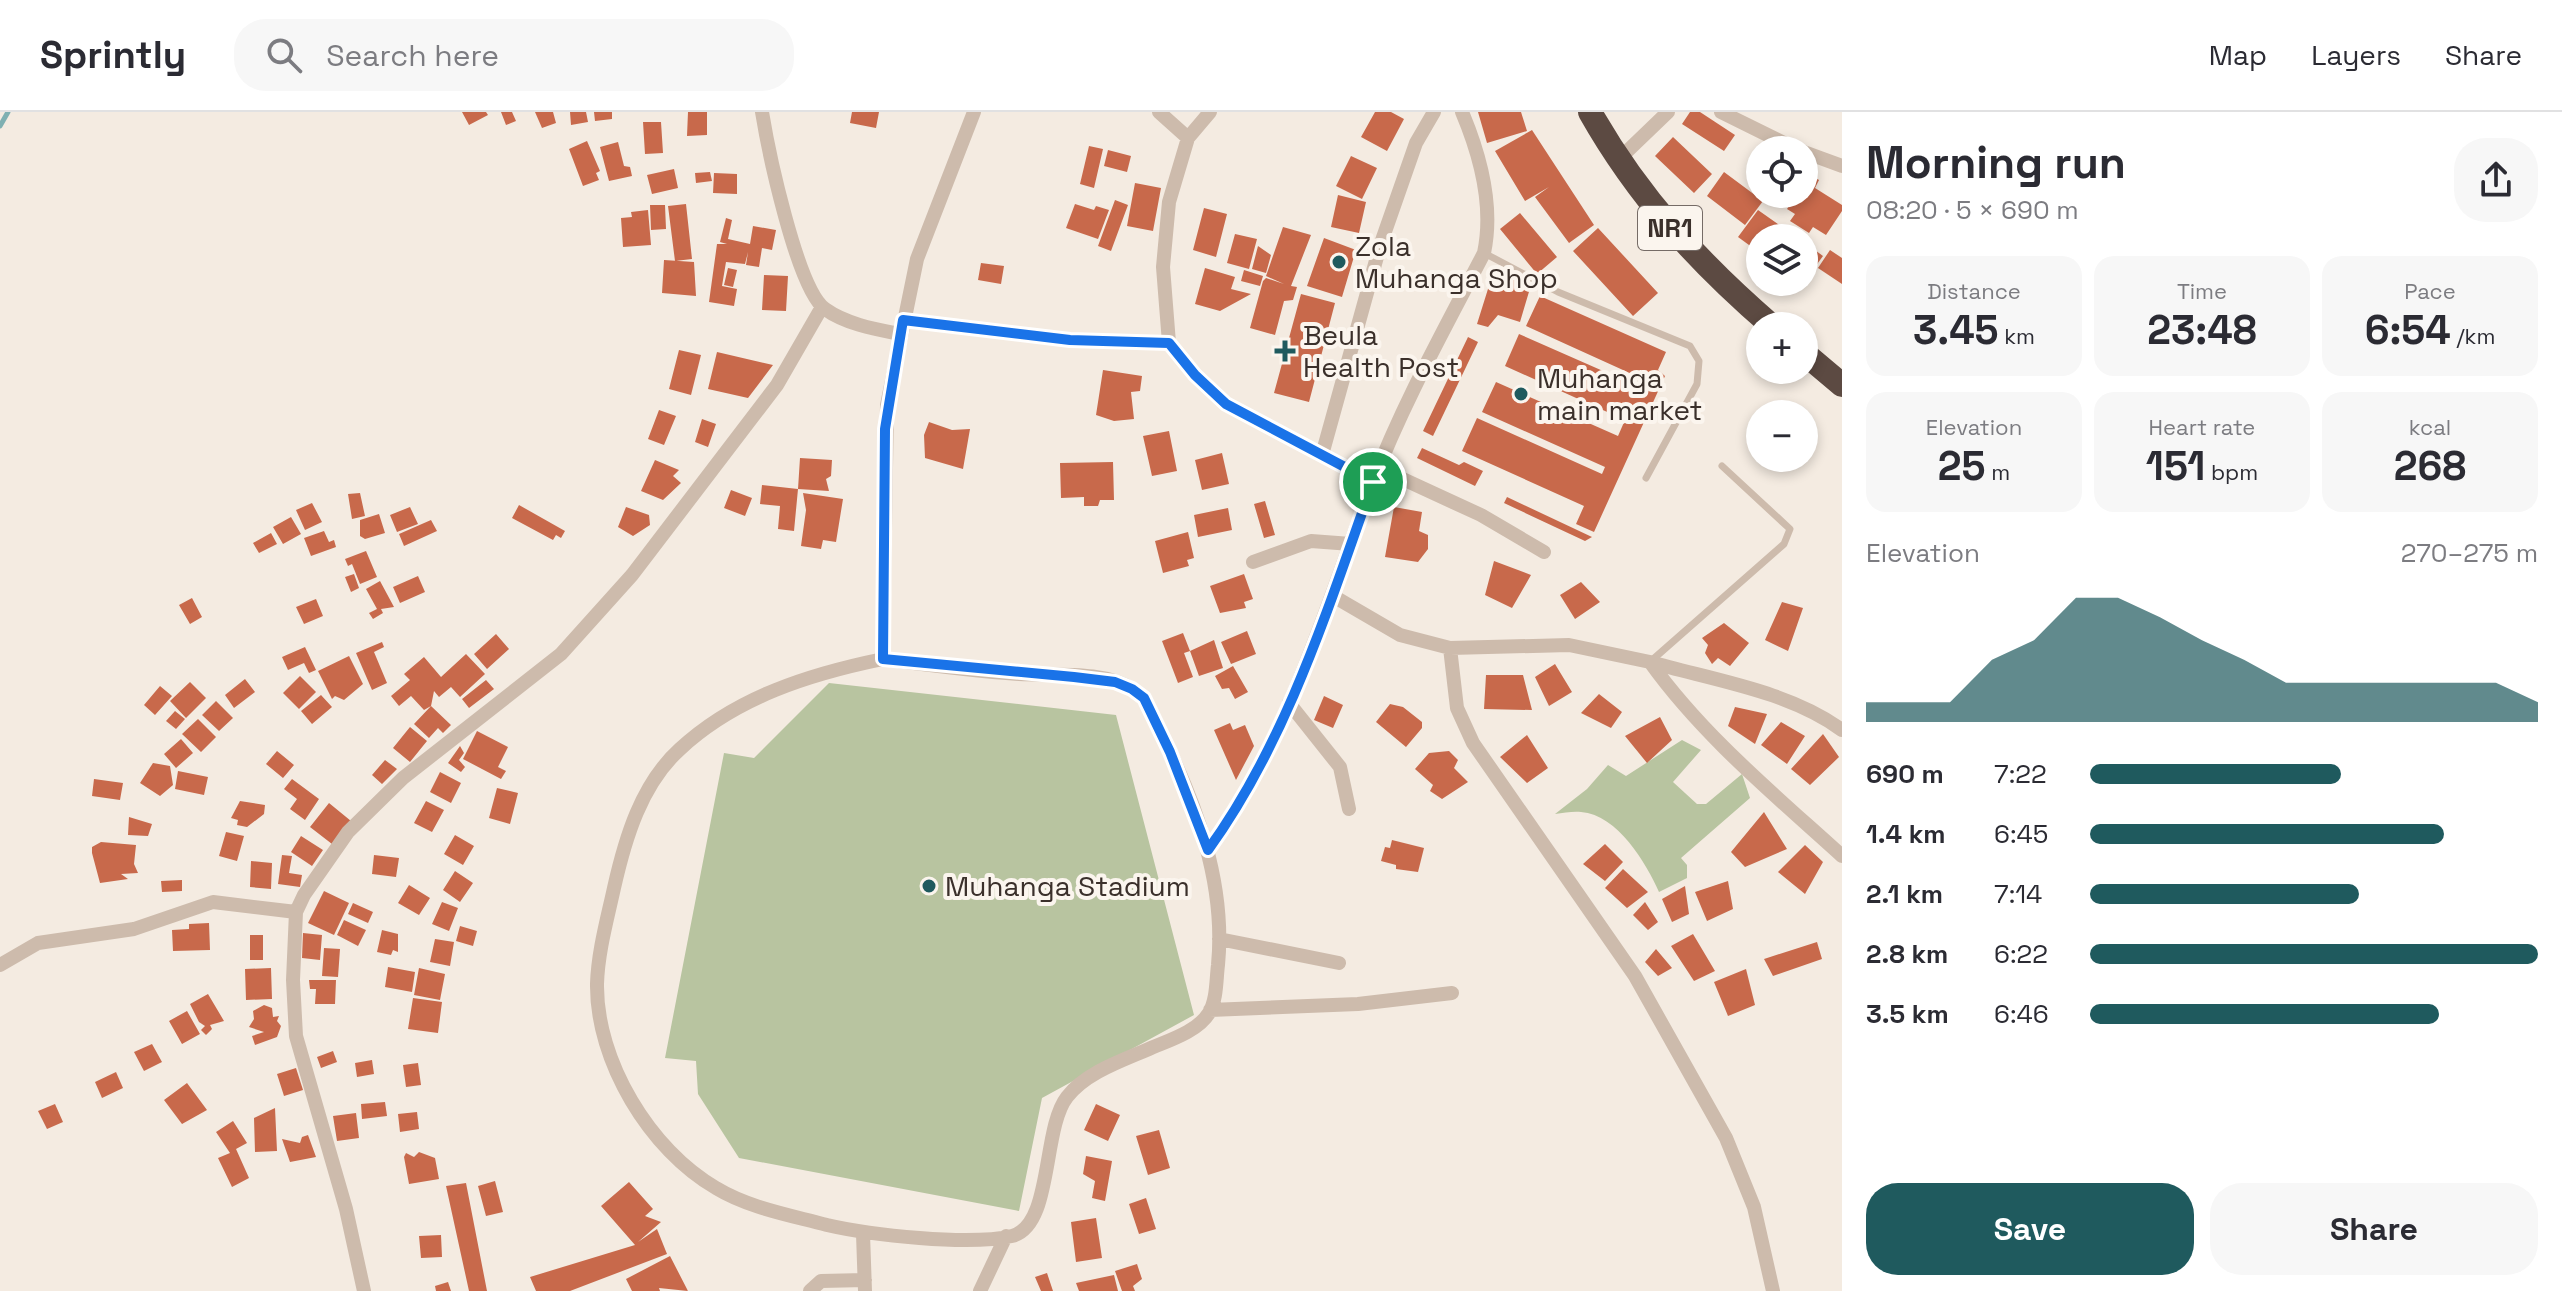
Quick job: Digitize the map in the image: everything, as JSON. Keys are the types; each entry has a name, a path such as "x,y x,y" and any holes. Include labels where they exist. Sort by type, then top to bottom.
{"highway":[{"name":"NR1","path":"1590,112 1617,161 1659,216 1694,254 1757,312"},
{"path":"1818,365 1842,385"}],"street":[{"path":"762,112 782,204 809,286 822,307 853,323 1055,339 1169,343"},
{"path":"883,659 885,429 901,327 917,259 974,112"},
{"path":"1159,112 1188,138"},
{"path":"1210,112 1188,138 1169,202 1164,238 1169,343 1195,375 1226,404 1373,482"},
{"path":"1322,455 1380,246 1416,143 1434,112"},
{"path":"1208,850 1242,802 1289,703 1333,596 1379,468 1484,253 1490,224 1485,190 1462,112"},
{"path":"1617,161 1668,112"},
{"path":"1721,112 1770,136"},
{"path":"1818,157 1842,166"},
{"path":"364,1291 346,1209 296,1036 293,980 296,912 316,874 348,832 413,770 561,654 632,575 777,385 822,307"},
{"path":"1379,468 1481,515 1544,552"},
{"path":"1253,562 1311,541 1351,544"},
{"path":"1333,596 1400,635 1450,648 1569,645 1650,662 1793,703 1824,717 1842,730"},
{"path":"1450,648 1454,695 1473,743 1635,976 1726,1138 1754,1207 1773,1291"},
{"path":"883,659 1088,678 1132,689 1144,698 1170,752 1208,850 1218,901 1219,939 1210,1010 1204,1020 1182,1034 1085,1080 1069,1094 1053,1135 1037,1212 1031,1225 1006,1236 863,1234 759,1207 715,1188 685,1165 643,1117 609,1055 597,988 601,944 625,841 640,805 675,752 708,725 813,673 883,659"},
{"path":"1650,662 1671,692 1704,726 1842,856"},
{"path":"1289,703 1340,767 1349,809"},
{"path":"0,965 38,943 134,929 213,902 296,912"},
{"path":"1219,939 1339,963"},
{"path":"1210,1010 1358,1004 1452,993"},
{"path":"810,1291 821,1281 865,1285 863,1234"},
{"path":"980,1291 1006,1236"}],"lane":[{"path":"1484,253 1558,292 1690,346 1699,361 1697,384 1646,478"},
{"path":"1650,662 1784,544 1790,529 1722,466"}],"green space":[{"name":"Muhanga Stadium","path":"829,683 1116,715 1194,1015 1042,1098 1019,1211 739,1158 698,1094 696,1061 665,1058 724,753 754,758"},
{"path":"1682,740 1701,750 1673,782 1697,804 1706,804 1742,774 1750,798 1681,858 1687,865 1687,878 1659,892 1629,842 1607,822 1581,812 1555,814 1587,789 1608,765 1626,776"}],"building":[{"path":"462,112 486,112 488,115 469,125"},
{"path":"501,112 512,112 516,121 506,125"},
{"path":"535,112 553,112 556,123 542,128"},
{"path":"570,112 586,112 588,122 571,125"},
{"path":"594,112 612,112 612,119 595,121"},
{"path":"688,112 707,112 707,135 687,136"},
{"path":"852,112 879,112 876,128 850,123"},
{"path":"1375,112 1391,112 1404,119 1387,151 1361,137"},
{"path":"1478,112 1521,112 1527,131 1487,143"},
{"path":"1690,112 1700,112 1735,135 1724,151 1682,124"},
{"path":"643,122 661,122 663,153 645,154"},
{"path":"1532,130 1594,225 1569,243 1535,197 1549,187 1525,201 1495,151"},
{"path":"1673,137 1712,174 1694,193 1655,156"},
{"path":"587,141 600,171 596,173 599,180 583,186 569,149"},
{"path":"618,142 624,166 630,167 632,176 609,181 600,147"},
{"path":"1089,146 1103,149 1094,188 1080,184"},
{"path":"1108,150 1131,156 1127,172 1104,166"},
{"path":"1351,156 1377,168 1362,199 1336,186"},
{"path":"674,169 678,188 652,194 647,175"},
{"path":"710,172 712,181 696,183 695,173"},
{"path":"1724,172 1746,188 1746,208 1758,208 1745,225 1707,196"},
{"path":"714,173 737,174 737,194 713,193"},
{"path":"1135,183 1161,188 1153,231 1127,226"},
{"path":"1818,190 1842,205 1842,211 1826,235 1818,230 1818,224 1795,224 1790,221 1795,214 1787,209 1818,208"},
{"path":"1338,195 1366,202 1359,233 1331,227"},
{"path":"1115,200 1128,205 1111,251 1098,246"},
{"path":"686,204 692,259 675,261 668,206"},
{"path":"1075,204 1094,210 1096,206 1109,210 1098,239 1066,228"},
{"path":"650,205 665,205 666,229 651,230"},
{"path":"1204,208 1227,214 1216,257 1193,250"},
{"path":"648,210 651,245 623,247 621,218 632,217 631,212"},
{"path":"1758,210 1778,224 1748,224"},
{"path":"1520,213 1557,257 1537,274 1500,229"},
{"path":"726,218 732,220 728,239 750,244 753,226 776,230 772,250 762,248 759,267 746,265 748,252 745,264 726,262 722,286 737,289 734,306 709,302 717,244 727,244 720,242"},
{"path":"1746,226 1746,243 1738,237"},
{"path":"1283,227 1311,235 1291,286 1297,287 1293,300 1284,301 1275,335 1250,328 1263,281 1266,278 1284,284 1266,276"},
{"path":"1598,228 1658,293 1633,316 1573,251"},
{"path":"1235,234 1257,239 1249,269 1227,263"},
{"path":"1324,238 1356,250 1342,297 1307,286"},
{"path":"1258,246 1271,255 1266,273 1252,269"},
{"path":"1830,250 1842,258 1842,284 1818,268"},
{"path":"664,260 694,262 696,296 662,293"},
{"path":"981,263 1004,266 1001,284 978,280"},
{"path":"728,268 737,270 733,287 724,285"},
{"path":"1205,268 1235,277 1231,289 1251,294 1220,311 1195,304"},
{"path":"1244,270 1263,276 1260,286 1241,281"},
{"path":"1493,273 1531,285 1520,322 1498,315 1488,327 1477,324"},
{"path":"764,275 788,276 786,311 762,310"},
{"path":"1301,294 1335,303 1309,402 1274,393"},
{"path":"1540,296 1666,352 1658,370 1665,376 1594,532 1576,524 1584,506 1462,451 1477,418 1602,474 1605,467 1482,412 1496,382 1618,436 1625,420 1505,366 1519,334 1644,389 1645,380 1526,326"},
{"path":"1468,337 1478,342 1433,436 1423,431"},
{"path":"679,350 701,355 691,395 669,389"},
{"path":"717,352 773,365 748,398 708,389"},
{"path":"1103,370 1142,376 1140,391 1131,392 1134,419 1114,421 1096,415"},
{"path":"659,410 676,416 664,445 648,439"},
{"path":"702,419 716,424 708,447 695,442"},
{"path":"929,422 952,430 970,429 963,469 925,458 924,435"},
{"path":"1169,431 1177,471 1152,476 1143,436"},
{"path":"1422,448 1459,465 1464,462 1483,471 1475,486 1417,458"},
{"path":"1222,453 1229,484 1202,490 1195,460"},
{"path":"800,458 832,460 831,476 826,479 829,491 798,489"},
{"path":"655,460 679,470 673,476 681,483 663,500 641,491"},
{"path":"1113,462 1114,500 1100,500 1098,506 1084,506 1084,497 1061,498 1060,463"},
{"path":"762,485 798,489 794,531 778,529 780,506 760,504"},
{"path":"731,490 752,498 745,516 724,508"},
{"path":"360,493 365,516 352,519 348,494"},
{"path":"803,493 843,499 836,542 823,540 821,549 801,546 806,510"},
{"path":"1507,497 1592,537 1585,541 1504,503"},
{"path":"1265,501 1275,535 1264,538 1254,504"},
{"path":"312,503 322,522 305,530 296,510"},
{"path":"519,505 565,531 561,538 556,535 553,540 512,518"},
{"path":"410,507 418,524 397,532 390,515"},
{"path":"626,507 649,515 650,525 633,536 618,527"},
{"path":"1394,507 1422,512 1419,531 1428,535 1428,549 1418,562 1385,557"},
{"path":"1228,508 1232,530 1198,537 1194,515"},
{"path":"379,514 385,533 365,539 360,536 360,520"},
{"path":"291,517 301,534 283,544 273,527"},
{"path":"431,520 437,531 404,546 399,534"},
{"path":"324,531 329,542 334,540 336,547 311,556 304,538"},
{"path":"1188,532 1194,558 1187,560 1189,566 1163,573 1155,541"},
{"path":"271,533 277,544 259,553 253,543"},
{"path":"366,551 377,577 360,584 352,564 348,566 345,559"},
{"path":"1494,561 1531,575 1512,608 1485,595"},
{"path":"354,574 359,588 351,592 345,577"},
{"path":"1244,574 1253,599 1244,602 1246,608 1220,613 1210,586"},
{"path":"418,576 425,592 400,603 393,587"},
{"path":"380,581 394,607 381,609 383,613 373,619 369,613 377,609 366,589"},
{"path":"1581,582 1600,602 1575,619 1560,595"},
{"path":"192,598 202,617 190,624 179,605"},
{"path":"316,599 323,616 304,624 296,607"},
{"path":"1782,602 1803,608 1788,651 1765,640"},
{"path":"1724,623 1749,643 1730,666 1718,658 1712,664 1705,653 1708,645 1702,638"},
{"path":"1247,631 1256,654 1231,664 1221,642"},
{"path":"1183,633 1190,651 1184,653 1193,677 1178,683 1162,641"},
{"path":"496,634 509,649 487,669 474,654"},
{"path":"1214,640 1223,668 1199,676 1190,651"},
{"path":"382,642 384,647 374,652 387,683 372,690 356,653"},
{"path":"305,647 316,670 309,673 304,663 288,670 282,657"},
{"path":"466,654 485,674 460,697 451,687 439,697 434,691 431,706 424,710 411,696 399,706 391,696 410,680 404,674 424,657 441,677"},
{"path":"349,656 363,684 344,700 335,696 332,699 318,671"},
{"path":"1555,664 1572,692 1549,706 1535,677"},
{"path":"1233,666 1248,692 1235,699 1229,688 1222,689 1215,676"},
{"path":"1486,675 1523,675 1532,710 1484,709"},
{"path":"300,676 316,692 299,709 283,693"},
{"path":"245,679 255,692 234,708 225,695"},
{"path":"486,680 494,689 469,708 462,699"},
{"path":"190,682 206,698 186,718 170,701"},
{"path":"160,686 172,696 155,715 144,705"},
{"path":"1599,694 1622,712 1611,728 1581,713"},
{"path":"321,695 332,707 312,724 301,711"},
{"path":"1324,696 1343,705 1333,728 1314,720"},
{"path":"216,701 233,718 219,731 202,715"},
{"path":"1390,704 1403,707 1422,722 1422,728 1406,747 1376,722"},
{"path":"431,706 451,725 443,733 438,728 429,738 414,724"},
{"path":"1735,707 1767,714 1755,744 1728,726"},
{"path":"175,711 185,719 176,729 166,721"},
{"path":"1660,717 1672,740 1647,763 1625,736"},
{"path":"198,719 216,737 201,752 182,734"},
{"path":"1781,722 1805,736 1787,764 1761,745"},
{"path":"1230,723 1233,730 1245,725 1254,746 1236,780 1214,730"},
{"path":"410,727 427,741 410,762 393,748"},
{"path":"477,731 508,747 498,767 506,771 501,779 463,759"},
{"path":"1823,734 1839,757 1810,785 1791,769"},
{"path":"1527,735 1548,768 1527,783 1500,757"},
{"path":"181,739 193,753 176,768 164,754"},
{"path":"460,746 464,753 459,760 465,767 461,772 448,763"},
{"path":"277,751 294,765 283,778 266,764"},
{"path":"1449,751 1458,760 1454,768 1468,782 1442,799 1430,791 1433,785 1415,769 1429,753"},
{"path":"385,760 397,769 382,784 372,775"},
{"path":"153,763 170,766 173,785 160,796 140,783"},
{"path":"178,771 208,777 204,795 175,789"},
{"path":"440,772 461,783 451,803 430,792"},
{"path":"94,779 123,783 120,800 92,796"},
{"path":"292,779 319,799 305,820 290,809 297,799 284,789"},
{"path":"497,788 518,793 510,824 489,818"},
{"path":"240,801 265,805 264,814 247,827 237,825 238,820 231,818"},
{"path":"426,801 444,810 432,832 414,823"},
{"path":"329,803 351,821 332,844 310,827"},
{"path":"1764,812 1787,849 1745,867 1731,852"},
{"path":"129,817 152,824 148,836 128,835"},
{"path":"226,832 244,836 237,861 219,856"},
{"path":"455,835 474,846 463,865 444,854"},
{"path":"301,836 323,850 312,866 291,852"},
{"path":"1392,840 1424,848 1418,872 1396,869 1396,865 1381,861 1385,847 1390,848"},
{"path":"101,842 136,845 134,864 138,873 121,874 128,879 100,883 92,847"},
{"path":"1605,844 1623,862 1605,881 1583,864"},
{"path":"1805,845 1823,862 1805,894 1778,872"},
{"path":"282,855 292,856 289,873 302,875 300,887 278,884"},
{"path":"374,855 399,858 396,877 372,874"},
{"path":"251,861 272,863 271,889 250,887"},
{"path":"1623,869 1648,892 1627,908 1605,888"},
{"path":"455,871 473,883 460,902 443,890"},
{"path":"182,880 182,891 162,892 161,881"},
{"path":"1728,881 1733,909 1707,921 1695,892"},
{"path":"409,885 430,898 419,915 398,903"},
{"path":"1685,886 1689,914 1672,922 1662,899"},
{"path":"324,891 349,903 334,935 308,923"},
{"path":"442,902 458,908 449,931 432,924"},
{"path":"1645,902 1658,922 1648,930 1633,915"},
{"path":"353,903 373,912 368,923 348,914"},
{"path":"344,920 366,930 358,946 337,935"},
{"path":"209,923 210,950 173,951 172,930 189,929 189,924"},
{"path":"460,926 477,931 473,946 456,941"},
{"path":"382,930 398,934 398,952 393,950 391,955 377,952"},
{"path":"303,933 322,935 320,960 302,958"},
{"path":"1693,934 1715,971 1694,981 1671,946"},
{"path":"250,935 263,935 263,960 250,960"},
{"path":"435,939 454,942 450,966 430,962"},
{"path":"1817,942 1822,959 1773,976 1764,959"},
{"path":"324,948 340,949 338,977 322,976"},
{"path":"1656,949 1672,968 1658,976 1645,962"},
{"path":"388,967 415,972 412,992 385,987"},
{"path":"271,968 272,999 246,1000 245,969"},
{"path":"419,968 445,974 440,1000 414,995"},
{"path":"1746,969 1755,1005 1728,1016 1714,982"},
{"path":"309,980 336,980 335,1004 315,1004 316,989 310,989"},
{"path":"208,994 224,1021 210,1025 212,1029 206,1035 201,1030 205,1026 199,1022 190,1004"},
{"path":"413,998 442,1002 438,1033 408,1029"},
{"path":"264,1005 272,1008 273,1017 279,1016 277,1021 281,1026 277,1037 255,1045 252,1036 264,1032 249,1027 254,1019 253,1011"},
{"path":"187,1011 200,1034 182,1044 169,1021"},
{"path":"152,1044 162,1062 144,1071 134,1052"},
{"path":"333,1051 337,1062 321,1068 317,1057"},
{"path":"372,1060 374,1074 357,1077 355,1063"},
{"path":"418,1063 421,1085 406,1087 403,1065"},
{"path":"296,1068 303,1090 284,1096 277,1074"},
{"path":"116,1072 123,1088 102,1098 95,1082"},
{"path":"187,1083 207,1110 182,1124 164,1100"},
{"path":"385,1102 387,1116 362,1119 361,1104"},
{"path":"55,1104 63,1122 47,1129 38,1111"},
{"path":"1096,1104 1120,1115 1108,1141 1084,1130"},
{"path":"275,1108 277,1151 255,1152 254,1118"},
{"path":"417,1112 419,1129 400,1132 398,1114"},
{"path":"356,1113 359,1138 337,1141 333,1116"},
{"path":"233,1121 247,1143 236,1149 249,1178 232,1187 218,1158 230,1153 216,1132"},
{"path":"1159,1130 1170,1168 1148,1175 1136,1136"},
{"path":"308,1135 316,1157 290,1162 282,1139 300,1143 302,1137"},
{"path":"419,1152 435,1158 439,1179 409,1184 404,1157 406,1153 414,1157"},
{"path":"1086,1156 1112,1161 1105,1201 1092,1198 1095,1181 1083,1174"},
{"path":"495,1181 503,1212 486,1216 478,1186"},
{"path":"629,1182 653,1209 645,1216 661,1222 638,1242 657,1229 667,1254 570,1291 536,1291 530,1277 635,1245 601,1206"},
{"path":"466,1183 487,1291 469,1291 446,1186"},
{"path":"1146,1198 1156,1229 1139,1234 1129,1204"},
{"path":"1096,1218 1102,1258 1076,1262 1071,1222"},
{"path":"441,1235 442,1257 421,1258 419,1236"},
{"path":"670,1256 688,1291 659,1288 660,1291 632,1291 626,1279"},
{"path":"1137,1264 1142,1279 1133,1286 1135,1291 1122,1291 1115,1271"},
{"path":"1047,1273 1053,1291 1041,1291 1035,1277"},
{"path":"1114,1275 1118,1291 1079,1291 1076,1283"},
{"path":"448,1282 451,1291 436,1291 435,1286"}],"waterway":[{"path":"0,126 8,112"}],"place":[{"name":"Zola Muhanga Shop","path":"1339,262"},
{"name":"Beula Health Post","path":"1285,351"},
{"name":"Muhanga main market","path":"1521,394"},
{"name":"Muhanga Stadium","path":"929,886"}],"route":[{"path":"903,320 996,334 1111,343 1169,343 1195,375 1226,404 1373,482 1333,596 1265,759 1242,802 1208,850 1170,752 1144,698 1132,689 1115,682 1074,677 883,659 885,429 903,320"}]}
